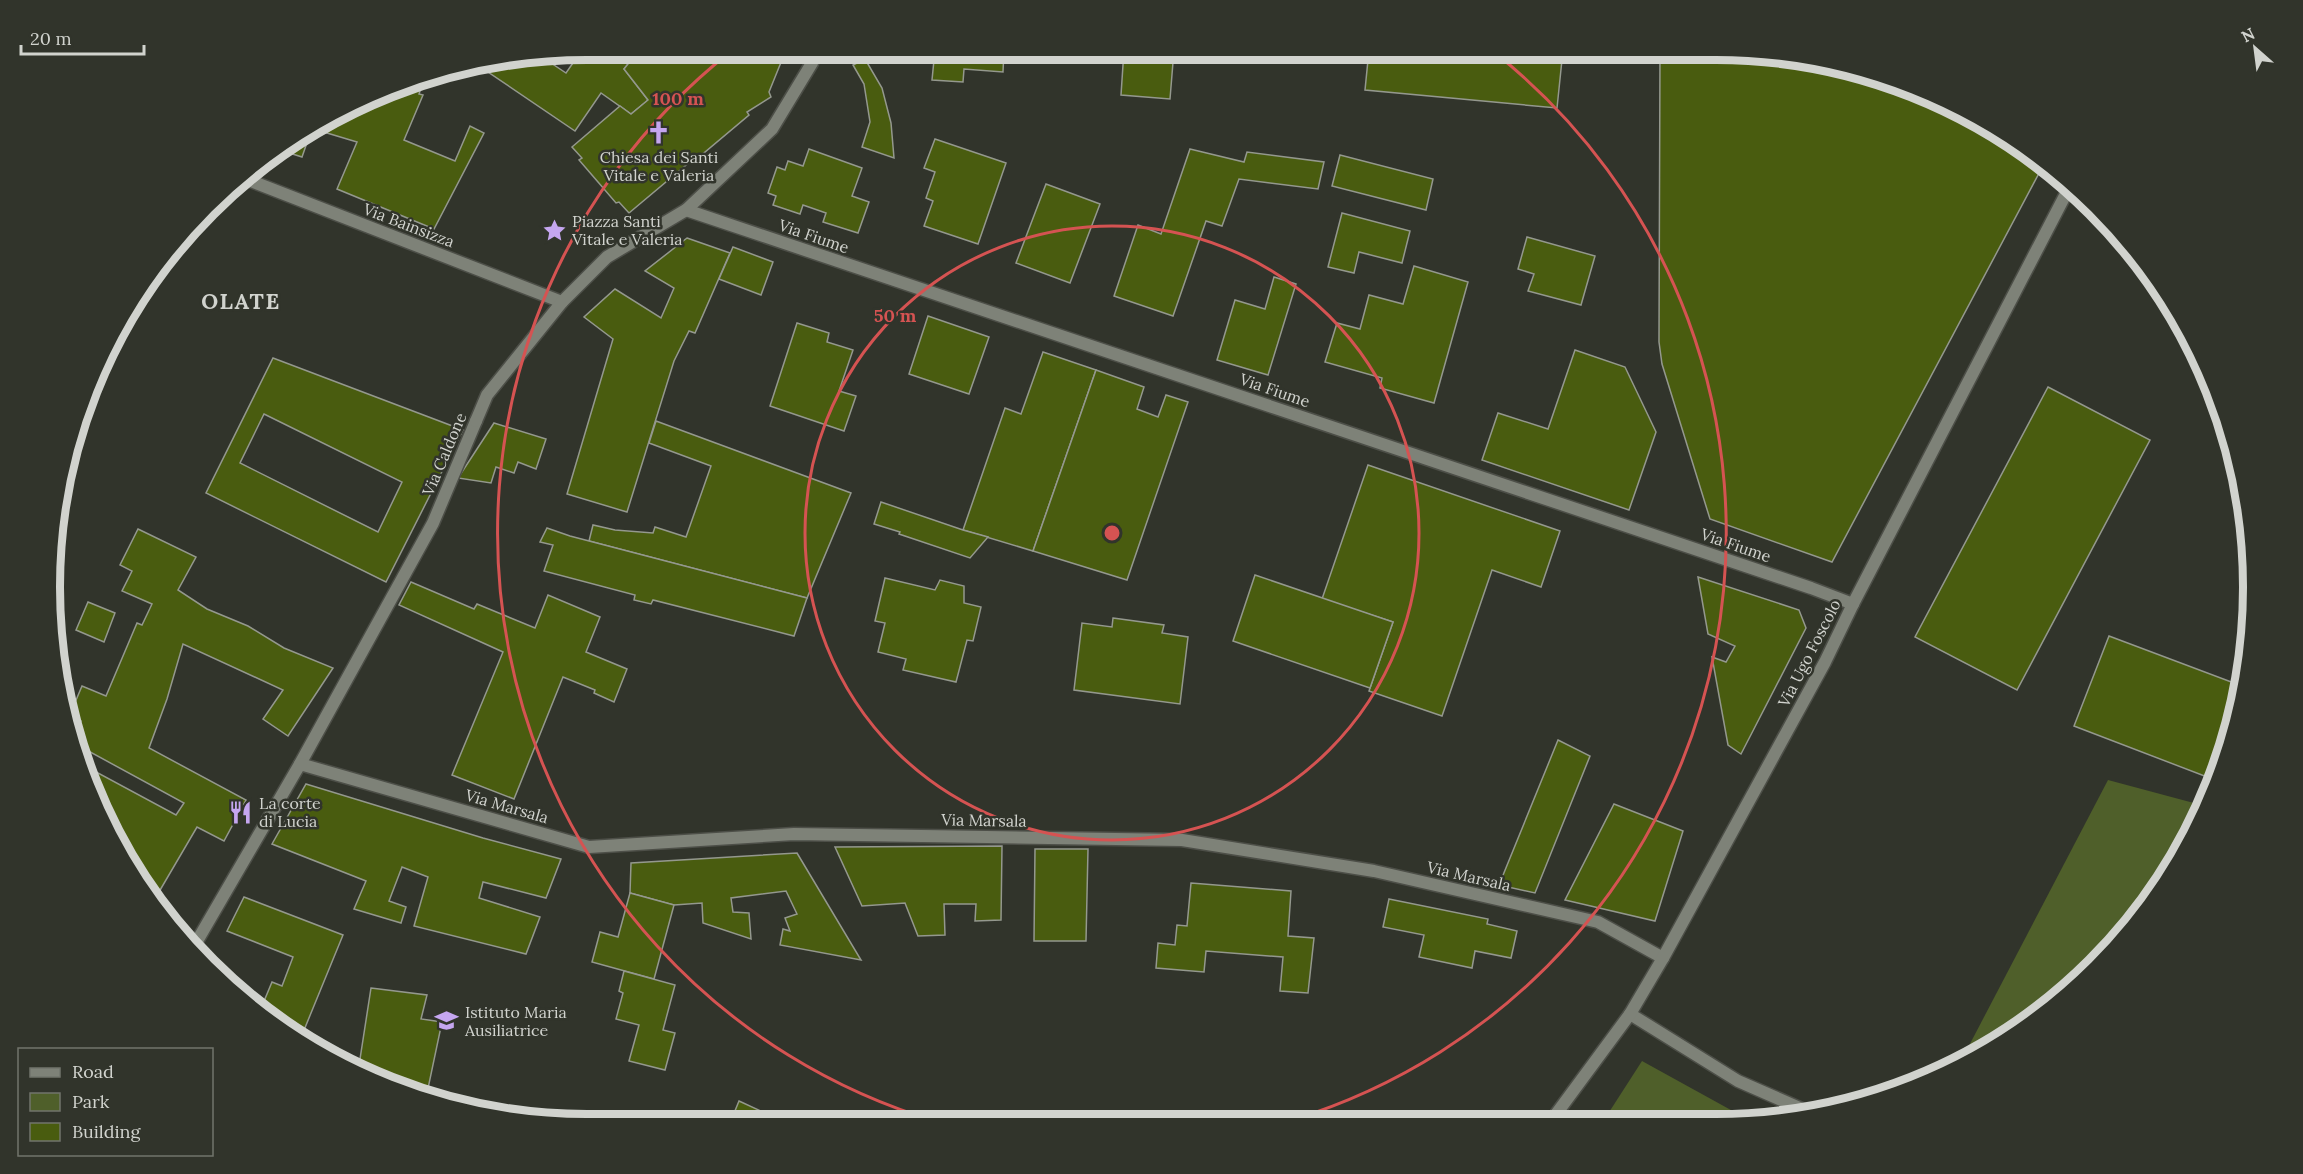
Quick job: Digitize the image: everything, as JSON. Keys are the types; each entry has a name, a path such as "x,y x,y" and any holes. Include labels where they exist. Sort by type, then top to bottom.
{"street":[{"name":"Via Caldone","path":"197,941 300,764 433,523 487,395 562,302 607,257 686,210 772,129 813,60"},
{"name":"Via Bainsizza","path":"251,181 562,302"},
{"name":"Via Ugo Foscolo","path":"1555,1114 1630,1014 1663,958 1826,662 1853,604 2066,194"},
{"name":"Via Fiume","path":"686,210 1800,584 1853,604"},
{"name":"Via Marsala","path":"300,764 589,847 794,834 1182,840 1374,871 1598,922 1663,958"},
{"path":"1630,1014 1738,1081 1798,1107"}],"green space":[{"path":"2108,780 2196,804 2154,880 2134,908 2089,960 2037,1005 1967,1050"},
{"path":"1642,1061 1737,1113 1716,1114 1608,1114"}],"building":[{"path":"575,60 631,60 624,69 648,100 631,114 601,93 575,131 488,72 490,69 549,61 566,73"},
{"name":"Chiesa dei Santi Vitale e Valeria","path":"631,60 782,60 769,92 771,97 747,112 749,115 629,213 619,202 616,203 579,160 582,158 572,147 620,106 631,114 648,100 624,69"},
{"path":"866,60 882,88 891,123 894,158 862,147 870,122 864,84 853,65"},
{"path":"934,60 1004,60 1003,72 964,69 963,82 932,80"},
{"path":"1123,60 1173,60 1170,99 1121,95"},
{"path":"1368,60 1562,60 1557,108 1365,90"},
{"path":"1660,60 1750,61 1819,70 1852,78 1918,100 1949,114 2009,149 2040,171 1832,562 1710,519 1662,364 1659,342"},
{"path":"421,87 419,94 423,95 404,140 455,161 470,126 484,133 434,229 337,189 357,142 322,132 385,100"},
{"path":"935,139 1006,163 978,244 924,226 933,201 926,198 935,172 924,168"},
{"path":"308,140 302,157 289,153"},
{"path":"809,149 862,168 852,196 869,202 858,233 823,222 826,213 803,205 800,214 773,205 776,196 768,193 777,167 785,170 788,161 803,166"},
{"path":"1190,149 1244,162 1247,152 1324,162 1318,189 1239,179 1222,226 1206,221 1173,316 1114,296 1138,225 1161,234"},
{"path":"1340,155 1433,179 1426,210 1332,186"},
{"path":"1046,184 1100,204 1070,283 1016,263"},
{"path":"1342,213 1410,231 1402,263 1359,252 1354,273 1328,267"},
{"path":"1527,237 1595,256 1581,305 1528,291 1534,274 1518,269"},
{"path":"687,238 730,253 695,333 689,331 674,361 627,512 567,494 613,339 584,317 615,289 661,318 674,288 645,271"},
{"path":"733,247 773,262 761,295 719,279"},
{"path":"1414,266 1468,282 1434,403 1380,388 1382,378 1325,362 1337,323 1360,329 1369,295 1403,304"},
{"path":"1274,277 1296,284 1268,375 1217,360 1235,300 1265,309"},
{"path":"928,316 989,337 969,394 909,374"},
{"path":"797,323 829,333 827,342 853,350 839,391 856,396 844,431 770,406"},
{"path":"1575,350 1625,367 1656,432 1629,510 1482,460 1498,413 1548,429"},
{"path":"1043,352 1096,370 1033,551 963,530 1005,408 1021,414"},
{"path":"273,358 463,430 386,582 206,493","holes":["264,414 402,482 378,532 240,463"]},
{"path":"1096,370 1144,387 1137,409 1158,417 1166,395 1188,402 1127,580 1033,551"},
{"path":"2048,387 2150,440 2017,690 1915,637"},
{"path":"656,421 851,493 807,598 589,541 593,525 615,530 653,533 655,527 686,537 711,466 649,443"},
{"path":"494,423 546,439 536,469 518,462 514,473 496,467 491,483 458,478"},
{"path":"1368,465 1560,531 1541,587 1492,570 1442,716 1369,691 1393,622 1322,599"},
{"path":"881,502 988,537 970,558 874,524"},
{"path":"547,528 807,598 794,636 653,600 651,604 634,600 635,595 544,571 553,545 540,542"},
{"path":"138,529 196,557 178,590 207,609 248,626 284,648 333,668 288,736 263,719 283,690 183,644 167,699 149,748 246,800 224,841 197,827 158,893 114,820 93,770 176,815 184,803 86,750 79,725 81,721 77,719 74,705 82,686 106,696 137,623 142,625 152,604 122,591 132,571 120,565"},
{"path":"1255,575 1393,622 1370,688 1233,641"},
{"path":"1698,577 1799,610 1806,628 1741,754 1728,745 1712,657 1726,662 1735,646 1708,634"},
{"path":"885,578 935,590 940,580 964,586 964,603 981,607 973,641 967,640 956,682 903,670 906,659 878,652 885,623 875,621"},
{"path":"411,582 474,609 477,604 535,628 548,595 600,617 586,652 627,669 614,702 594,693 595,690 563,677 514,799 452,775 503,652 399,605"},
{"path":"88,602 115,613 104,642 76,630"},
{"path":"1113,618 1164,625 1162,633 1188,637 1180,704 1074,690 1082,623 1112,627"},
{"path":"2109,636 2234,683 2225,723 2207,777 2074,726"},
{"path":"1558,740 1590,756 1535,893 1499,885"},
{"path":"306,784 483,838 561,859 546,898 483,882 479,898 540,917 526,954 414,926 428,877 402,867 389,901 406,907 401,923 354,909 366,881 272,844"},
{"path":"1614,804 1683,831 1655,921 1565,900"},
{"path":"1002,846 1001,920 975,921 976,904 944,904 945,935 918,936 905,903 862,906 835,847"},
{"path":"1035,849 1088,849 1086,941 1034,941"},
{"path":"797,853 861,960 780,945 783,929 790,931 785,918 797,914 786,891 731,898 733,912 749,913 751,939 703,923 702,903 674,905 630,893 631,863"},
{"path":"1191,883 1291,891 1288,936 1314,938 1308,993 1280,991 1283,957 1206,951 1204,972 1156,968 1158,943 1175,945 1177,925 1187,926"},
{"path":"630,893 674,905 654,979 592,962 600,932 618,937"},
{"path":"244,897 343,935 304,1031 263,1003 272,982 282,986 293,957 227,931"},
{"path":"1389,899 1488,919 1487,924 1517,931 1511,958 1475,951 1472,968 1419,957 1424,935 1383,927"},
{"path":"624,971 675,985 663,1030 675,1033 665,1070 629,1061 639,1025 616,1019 623,993 619,991"},
{"path":"371,988 427,995 421,1019 442,1022 428,1089 359,1062"},
{"path":"739,1101 767,1114 734,1114"}],"place":[{"name":"Chiesa dei Santi Vitale e Valeria","path":"659,132"},
{"name":"Piazza Santi Vitale e Valeria","path":"554,230"},
{"name":"La corte di Lucia","path":"241,812"},
{"name":"Istituto Maria Ausiliatrice","path":"447,1021"}],"district":[{"name":"OLATE","path":"241,301"}]}
